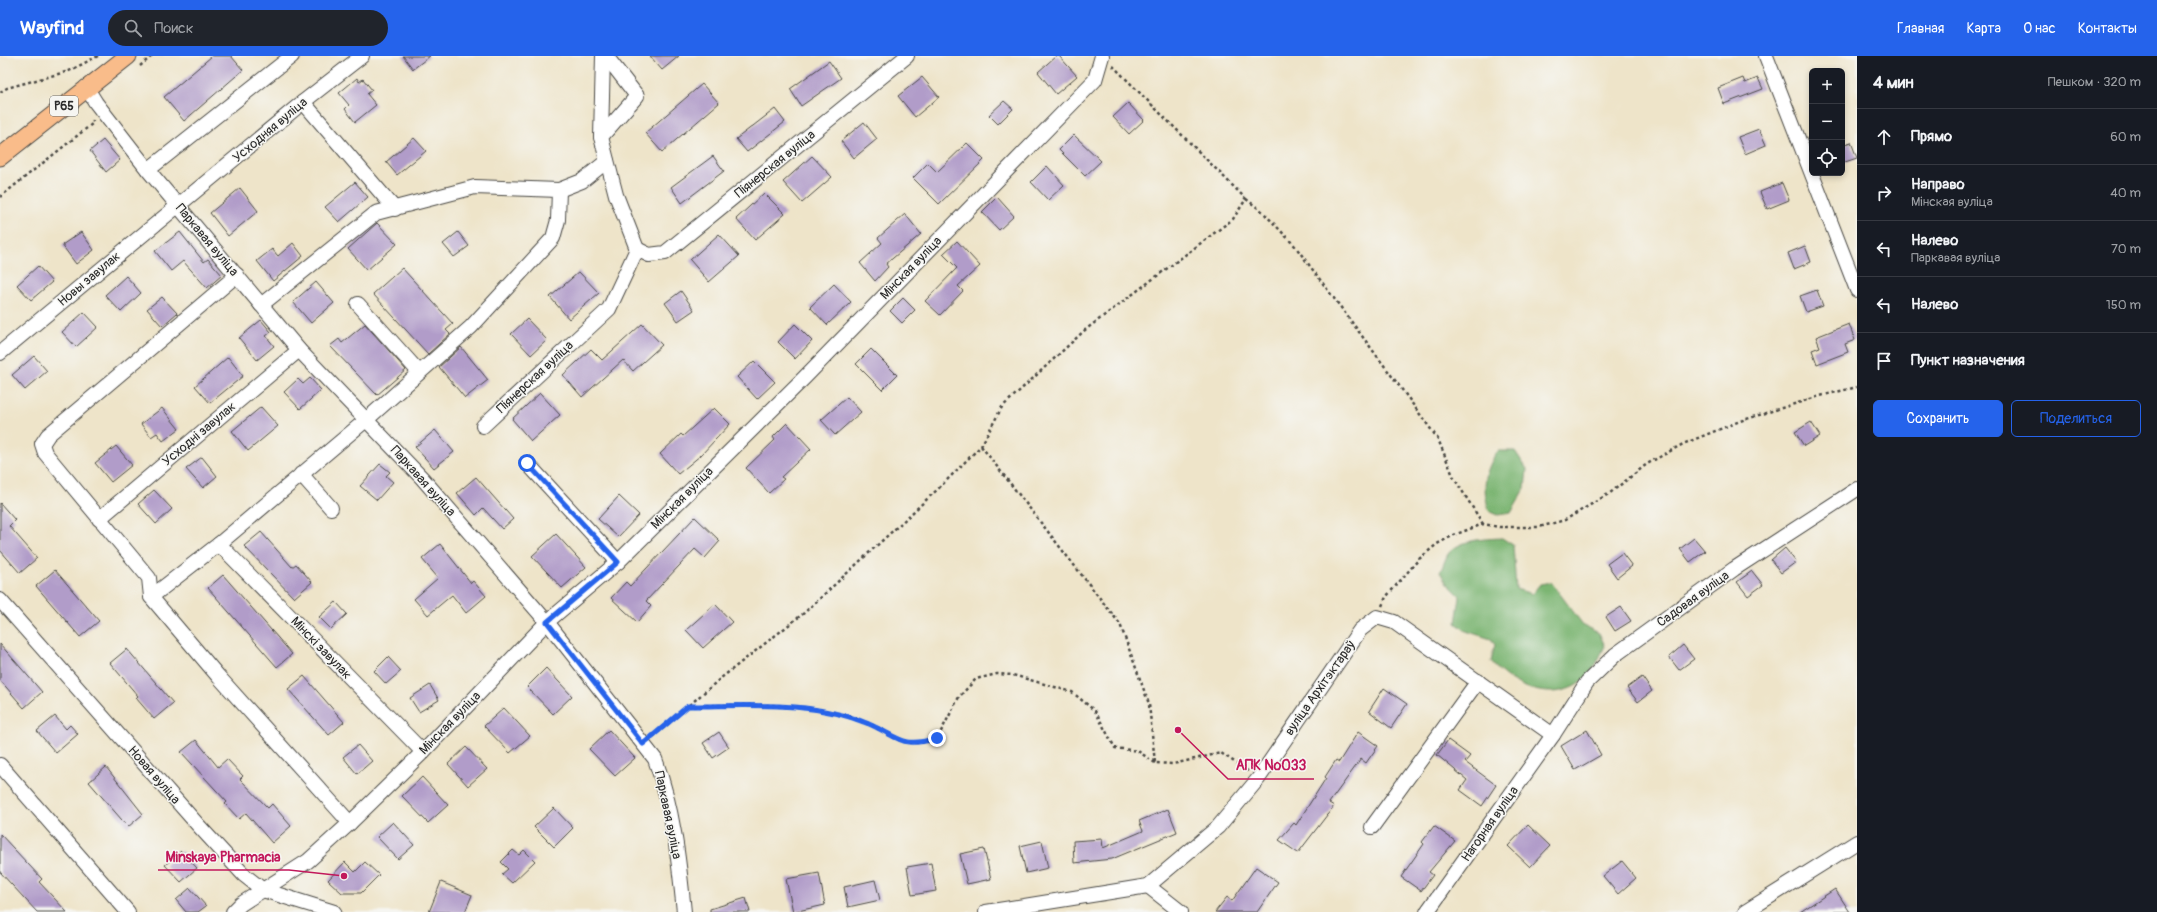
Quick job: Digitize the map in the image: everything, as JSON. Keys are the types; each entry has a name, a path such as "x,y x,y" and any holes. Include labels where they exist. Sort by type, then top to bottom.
{"main road":[{"name":"Р65","path":"0,157 86,87 128,56"}],"street":[{"path":"148,170 292,56"},
{"name":"Усходняя вуліца","path":"178,206 303,102 362,56"},
{"path":"603,56 601,137 616,195 637,249"},
{"path":"601,137 637,96 606,56"},
{"name":"Піянерская вуліца","path":"483,426 609,309 637,249 649,256 665,253 907,56"},
{"path":"1766,56 1857,290"},
{"name":"Мінская вуліца","path":"233,912 241,904 308,861 350,823 423,752 547,622 618,562 810,372 1095,80 1106,59"},
{"name":"Паркавая вуліца","path":"86,87 96,103 148,170 299,350 422,478 547,622 655,759 663,779 678,851 684,912"},
{"path":"303,102 395,208"},
{"path":"261,305 376,213 475,187 559,190 582,181 607,161"},
{"path":"151,597 219,544 366,420 471,327 553,238 558,220 559,190"},
{"name":"Новы завулак","path":"0,353 178,206"},
{"path":"237,275 48,435 42,444 46,453 149,578 151,597 218,676 350,823"},
{"path":"358,304 419,372"},
{"name":"Усходні завулак","path":"99,519 299,350"},
{"path":"527,463 618,562"},
{"path":"301,474 331,508"},
{"name":"Садовая вуліца","path":"1553,735 1587,682 1615,655 1734,569 1857,489"},
{"name":"Мінскі завулак","path":"219,544 423,752"},
{"name":"Новая вуліца","path":"0,600 198,825 244,875 263,890 334,912"},
{"path":"1376,617 1394,622 1553,735"},
{"name":"вуліца Архітэктараў","path":"1148,886 1218,827 1258,778 1360,630 1376,617"},
{"path":"1372,827 1478,681"},
{"name":"Нагорная вуліца","path":"1427,912 1553,735"},
{"path":"0,765 128,912"},
{"path":"1745,912 1857,842"},
{"path":"986,912 1148,886 1181,912"}],"path":[{"path":"0,92 6,88 69,71 98,56"},
{"path":"1106,59 1246,200 1262,211 1295,246 1438,439 1454,478 1483,524"},
{"path":"0,197 92,124 96,103"},
{"path":"643,744 804,613 981,446 1002,407 1084,330 1233,219 1246,200"},
{"path":"1376,617 1386,596 1419,559 1436,544 1483,524 1499,527 1539,527 1565,520 1610,493 1647,464 1683,444 1740,421 1820,396 1857,387"},
{"path":"981,446 1120,624 1149,704 1155,764"},
{"path":"688,706 767,706 820,709 868,724 901,741 922,743 937,738 946,718 959,697 976,679 997,674 1013,675 1072,692 1095,711 1115,748 1138,751 1155,764 1173,764 1221,753 1258,778"}],"green space":[{"path":"1498,451 1515,451 1527,469 1525,489 1511,513 1498,515 1489,511 1485,487 1487,472"},
{"path":"1502,538 1513,545 1516,589 1532,594 1540,584 1551,582 1584,626 1599,633 1605,646 1597,663 1586,678 1574,686 1562,691 1549,692 1523,686 1511,680 1500,672 1491,662 1495,644 1491,639 1466,631 1456,623 1460,596 1447,583 1440,572 1448,554 1459,545 1473,541"}],"building":[{"path":"212,56 231,56 243,70 184,121 164,97"},
{"path":"403,56 430,56 413,69"},
{"path":"650,56 679,56 662,70"},
{"path":"1056,56 1059,56 1077,76 1056,94 1038,72"},
{"path":"829,61 841,78 801,106 790,89"},
{"path":"922,77 939,97 915,117 898,96"},
{"path":"357,78 359,82 363,79 372,90 367,94 376,105 355,122 345,109 349,105 339,93"},
{"path":"1743,78 1745,83 1758,78 1763,89 1724,104 1718,88"},
{"path":"702,84 719,103 662,152 645,133"},
{"path":"1004,101 1013,109 998,124 989,115"},
{"path":"1128,103 1144,120 1129,134 1113,117"},
{"path":"775,109 785,122 747,152 736,139"},
{"path":"864,122 877,139 854,158 841,141"},
{"path":"1759,129 1766,145 1745,154 1738,137"},
{"path":"1074,135 1101,161 1085,176 1059,150"},
{"path":"414,138 426,151 397,175 386,162"},
{"path":"103,140 120,160 106,172 90,151"},
{"path":"1851,142 1857,158 1845,162 1845,144"},
{"path":"967,143 984,160 939,204 913,178 928,163 937,172"},
{"path":"713,156 724,171 682,203 671,187"},
{"path":"812,156 832,177 802,203 783,182"},
{"path":"1047,166 1064,185 1048,200 1031,182"},
{"path":"355,182 368,197 339,222 325,207"},
{"path":"1782,183 1789,200 1767,209 1760,192"},
{"path":"240,188 258,211 228,236 210,213"},
{"path":"764,193 785,214 755,240 736,219"},
{"path":"997,197 1014,216 999,230 982,212"},
{"path":"905,214 921,234 886,264 888,267 875,281 860,263 882,243 878,238"},
{"path":"377,223 397,244 367,270 348,249"},
{"path":"81,232 94,250 76,264 62,245"},
{"path":"180,232 204,262 208,259 222,275 207,288 183,261 171,271 155,251"},
{"path":"458,232 469,246 454,257 443,244"},
{"path":"719,234 739,256 709,282 690,260"},
{"path":"957,241 980,266 958,286 963,291 940,315 925,301 957,268 943,254"},
{"path":"293,243 303,256 273,281 257,261 272,249 278,256"},
{"path":"1805,246 1811,262 1794,269 1788,253"},
{"path":"38,266 52,282 31,300 17,285"},
{"path":"402,268 453,324 446,330 450,334 428,354 373,294"},
{"path":"579,272 599,293 569,319 550,297"},
{"path":"126,276 141,293 121,312 105,295"},
{"path":"316,282 334,303 311,323 293,302"},
{"path":"834,284 851,302 827,325 810,307"},
{"path":"1817,290 1823,306 1806,312 1800,296"},
{"path":"681,291 694,310 678,321 665,303"},
{"path":"162,297 177,313 162,326 147,309"},
{"path":"903,298 915,310 902,323 890,311"},
{"path":"84,312 98,327 76,347 62,332"},
{"path":"527,319 547,340 531,355 511,334"},
{"path":"261,320 271,332 266,336 274,346 257,360 239,338"},
{"path":"365,324 406,370 377,395 330,346 339,339 342,343"},
{"path":"642,324 662,345 633,371 623,360 582,397 563,375 591,349 602,360"},
{"path":"795,324 812,341 795,359 778,342"},
{"path":"1849,324 1855,340 1845,344 1848,352 1817,364 1812,350 1820,347 1816,337"},
{"path":"461,347 488,380 465,398 439,367"},
{"path":"871,349 897,375 882,390 856,364"},
{"path":"34,356 47,371 25,390 12,375"},
{"path":"228,357 243,376 210,403 195,386"},
{"path":"754,361 775,382 757,399 737,377"},
{"path":"310,378 321,390 300,409 284,392 298,379 303,384"},
{"path":"540,393 560,415 531,441 512,419"},
{"path":"847,397 861,412 835,435 821,420"},
{"path":"261,407 278,426 248,451 232,431"},
{"path":"162,408 179,429 163,441 157,433 151,437 141,424"},
{"path":"714,408 730,424 701,455 678,474 660,454 681,434 683,436"},
{"path":"1811,422 1820,436 1804,446 1795,432"},
{"path":"787,423 811,449 781,477 784,479 769,493 746,468 775,440 773,437"},
{"path":"435,430 454,452 434,468 415,447"},
{"path":"116,446 132,465 111,482 95,463"},
{"path":"202,457 217,476 203,488 186,469"},
{"path":"380,464 390,472 386,476 393,482 377,500 360,486"},
{"path":"476,477 513,519 502,529 483,508 476,515 457,493"},
{"path":"154,490 172,509 156,524 138,504"},
{"path":"619,496 639,515 618,537 598,519"},
{"path":"0,503 15,520 9,526 37,558 20,573 0,550"},
{"path":"695,517 720,541 705,558 695,549 646,601 651,606 637,622 611,598 626,582 630,586"},
{"path":"261,532 292,567 296,564 312,582 294,598 244,546"},
{"path":"556,534 586,567 562,588 532,556"},
{"path":"1694,538 1705,551 1690,562 1680,549"},
{"path":"440,544 471,583 473,581 486,596 466,613 452,595 428,615 414,599 438,578 422,559"},
{"path":"1785,548 1796,562 1781,573 1771,560"},
{"path":"1622,553 1632,566 1617,578 1607,564"},
{"path":"55,570 99,621 80,637 36,586"},
{"path":"1752,571 1763,585 1748,596 1737,582"},
{"path":"223,575 292,654 277,667 208,588"},
{"path":"336,602 347,614 331,629 319,617"},
{"path":"715,604 732,622 703,648 686,630"},
{"path":"1621,607 1631,621 1615,631 1606,617"},
{"path":"0,644 42,692 24,708 0,680"},
{"path":"1683,645 1694,659 1679,670 1669,657"},
{"path":"127,649 173,703 154,719 136,698 138,696 110,663"},
{"path":"388,657 401,671 386,684 374,671"},
{"path":"546,668 572,696 553,714 527,687"},
{"path":"304,676 344,722 329,735 288,689"},
{"path":"1642,677 1652,691 1638,702 1627,688"},
{"path":"430,685 439,700 419,712 410,698"},
{"path":"1384,688 1407,704 1391,728 1369,711"},
{"path":"504,708 530,736 510,753 484,726"},
{"path":"55,716 66,729 70,725 78,734 56,753 37,731"},
{"path":"609,730 635,758 615,776 589,749"},
{"path":"1587,730 1601,755 1575,770 1561,746"},
{"path":"719,732 729,747 713,758 703,743"},
{"path":"1358,732 1378,746 1366,763 1361,759 1329,803 1334,806 1298,853 1279,840 1294,823 1296,825 1336,760 1339,762"},
{"path":"196,740 218,767 227,759 243,776 240,779 268,808 272,804 291,826 272,843 246,813 239,819 225,804 227,802 181,752"},
{"path":"1448,740 1470,756 1465,762 1496,785 1482,806 1460,790 1467,780 1437,755"},
{"path":"358,745 372,761 357,774 343,757"},
{"path":"466,747 487,769 468,786 448,764"},
{"path":"106,767 143,814 128,827 89,782"},
{"path":"422,777 448,805 428,823 402,796"},
{"path":"554,808 573,828 554,847 534,827"},
{"path":"1168,809 1177,832 1112,859 1074,863 1073,841 1102,839 1103,848 1143,831 1139,821"},
{"path":"393,822 414,845 398,859 377,837"},
{"path":"1528,825 1550,846 1530,867 1508,846"},
{"path":"1434,826 1455,841 1429,872 1433,875 1421,891 1401,877 1424,844 1422,842"},
{"path":"0,834 42,879 39,882 67,912 37,912 0,872"},
{"path":"1042,841 1048,868 1026,873 1020,846"},
{"path":"984,849 991,879 967,884 960,854"},
{"path":"513,850 519,855 524,850 535,861 512,883 502,874 508,869 501,862"},
{"path":"181,851 197,868 181,882 165,865"},
{"path":"1622,861 1636,878 1618,894 1603,876"},
{"path":"345,862 355,872 365,862 379,875 361,893 342,893 328,880"},
{"path":"931,863 936,891 912,895 907,867"},
{"path":"1256,867 1278,882 1257,912 1215,912 1227,897 1232,901"},
{"path":"819,873 825,905 793,912 786,879"},
{"path":"875,880 880,900 848,907 844,887"},
{"path":"441,882 472,895 465,912 429,912"},
{"path":"190,888 206,906 198,912 186,912 176,900"},
{"path":"1835,889 1850,912 1800,912"},
{"path":"746,898 750,912 710,912 710,909"}],"place":[{"name":"АПК №033","path":"1178,730"},
{"name":"Minskaya Pharmacia","path":"344,876"}],"route":[{"path":"527,463 618,562 547,622 643,744 688,706 767,706 820,709 868,724 901,741 922,743 937,738"}]}
